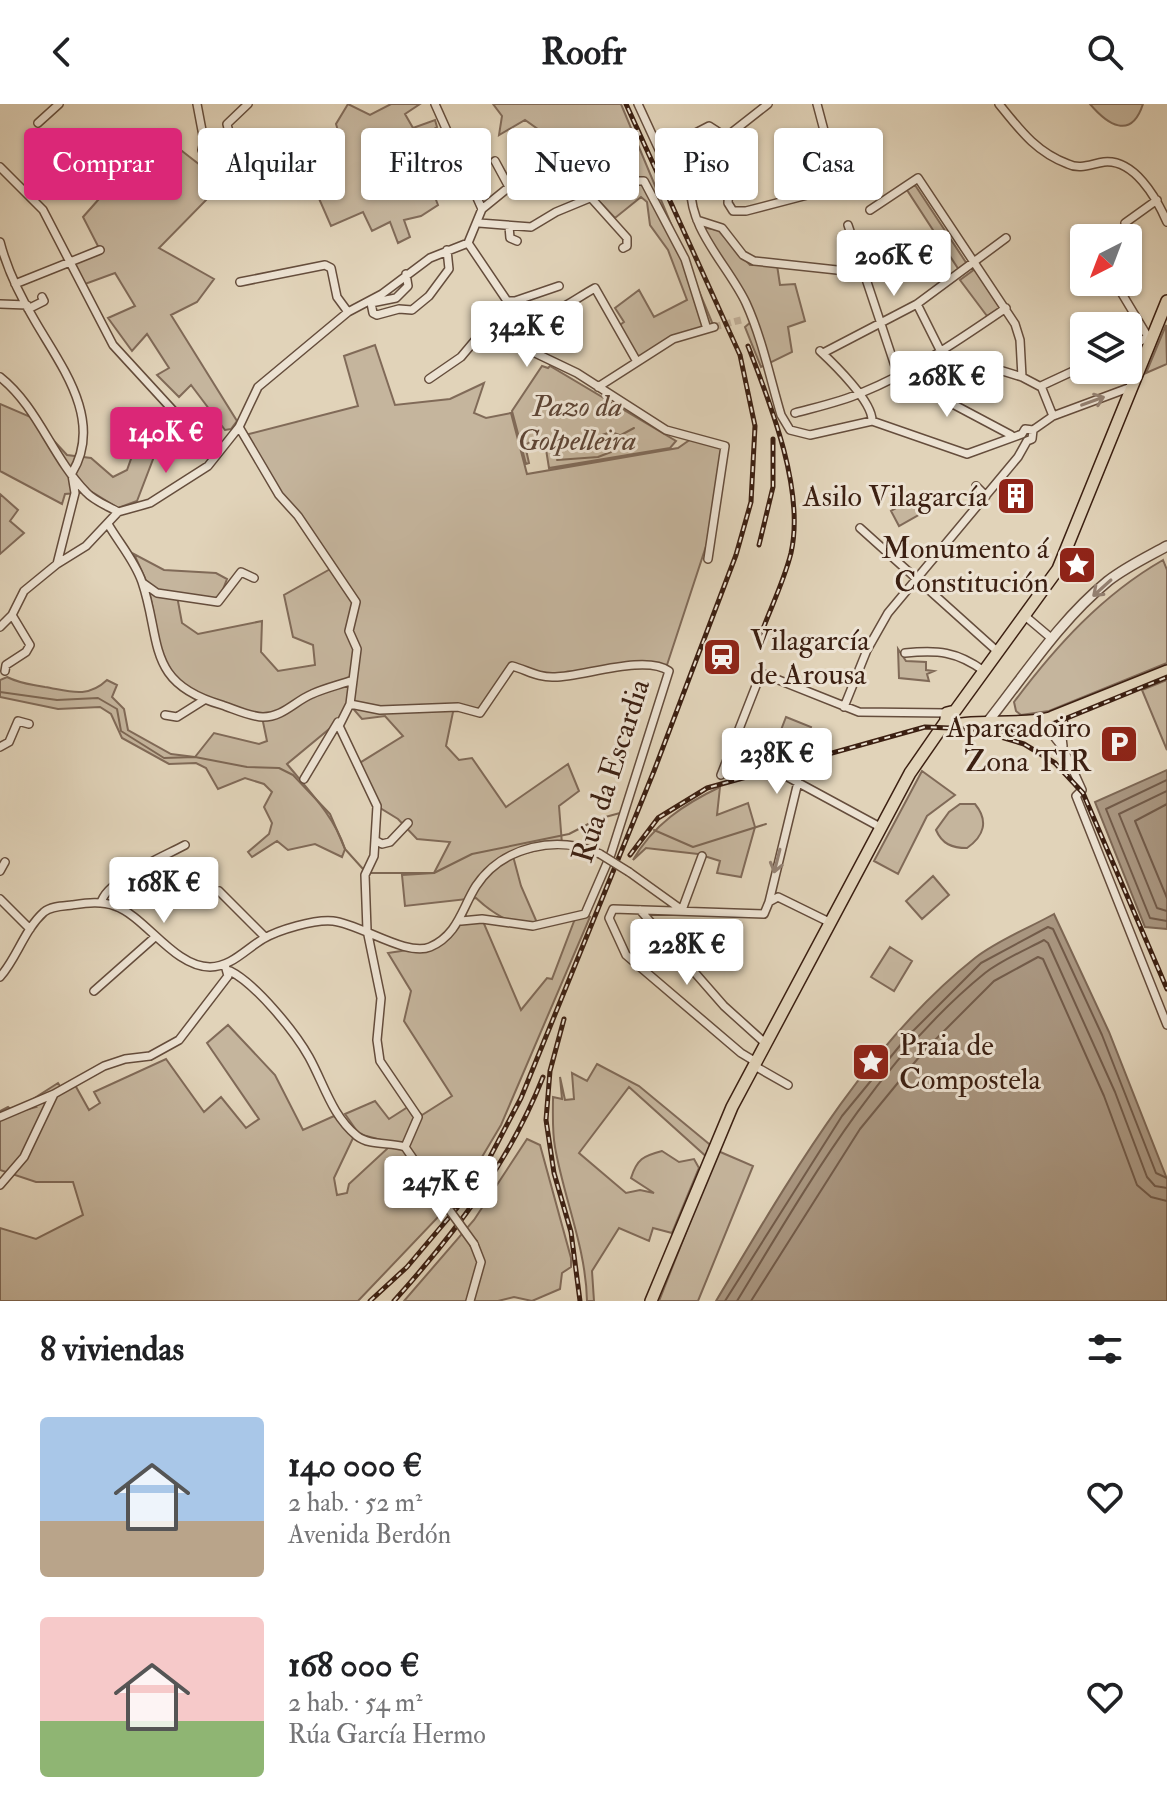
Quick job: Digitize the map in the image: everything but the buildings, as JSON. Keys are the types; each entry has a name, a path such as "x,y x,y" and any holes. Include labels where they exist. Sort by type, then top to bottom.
{"main road":[{"path":"651,1301 720,1134 880,827 934,737 952,718 1050,583 1167,301"},
{"path":"952,718 986,724 1054,725 1068,711 1167,671"}],"street":[{"path":"38,123 59,104"},
{"path":"197,104 202,128"},
{"path":"228,128 227,124 248,104"},
{"path":"435,104 482,209"},
{"path":"638,104 655,141"},
{"path":"737,128 768,104"},
{"path":"728,200 733,211 746,211 834,188 838,183 817,104"},
{"path":"999,104 1034,147 1079,168 1114,162 1125,166 1157,200 1167,222"},
{"path":"0,627 12,615 24,591 57,564 86,546 118,512 150,503 208,466 239,427 258,387 348,312 370,302 406,274 447,250 468,243 482,209 509,187 495,161"},
{"path":"0,167 43,210 113,345 191,430 222,448"},
{"path":"870,210 918,178 1006,308 1020,340 1022,377"},
{"path":"598,387 673,339 710,328 685,259 647,184 639,179"},
{"path":"477,226 531,227 556,212 589,200"},
{"path":"593,200 627,238 627,246 623,248"},
{"path":"692,200 697,220 746,303 781,415 790,430 810,435 872,421 967,454 1011,435"},
{"path":"1125,223 1157,200"},
{"path":"697,220 722,228 743,255 754,261 837,270 861,263"},
{"path":"848,225 898,375 1011,435 1024,438"},
{"path":"509,226 510,238 517,241"},
{"path":"872,421 873,414 859,394 821,351 917,304 977,263 1006,238"},
{"path":"0,242 15,284 69,373 81,409 82,449 72,473 75,493 57,564"},
{"path":"468,243 524,317 530,319 547,314 595,288 636,360"},
{"path":"15,284 100,250"},
{"path":"370,302 377,315 418,306 449,269 447,250"},
{"path":"240,282 325,265 331,268 337,297 348,312"},
{"path":"429,379 461,357 511,301 559,286"},
{"path":"1124,296 1151,336 1142,340"},
{"path":"0,304 28,307 44,301 42,297"},
{"path":"511,301 535,355 577,373 666,430 725,446 708,559"},
{"path":"917,304 941,352 1022,377 1041,387 1053,416"},
{"path":"795,413 859,394 898,375 941,352 1006,308"},
{"path":"741,320 752,321"},
{"path":"1041,387 1070,373"},
{"path":"0,377 24,398 51,445 87,494 118,512"},
{"path":"844,707 881,624 986,496 1024,438 1027,428 1033,430 1053,416 1133,386"},
{"path":"239,427 279,495 298,516 352,595 356,610 349,631 357,649 350,704 304,779"},
{"path":"976,486 986,496"},
{"path":"108,524 143,583 153,643 164,665 175,680 204,700 263,717 288,711 313,693 353,680"},
{"path":"860,528 998,652"},
{"path":"986,724 1051,638 1109,580 1167,546"},
{"path":"143,583 157,593 218,602 236,575 241,572 254,578"},
{"path":"5,671 6,665 26,652 30,645 12,615"},
{"path":"1025,616 1051,638"},
{"path":"905,653 948,651 961,655 984,671"},
{"name":"Rúa da Escardia","path":"350,704 380,710 458,707 480,713 512,666 530,674 556,677 618,668 666,668 667,680 654,724 593,900 585,914 533,926 482,919 461,921"},
{"path":"721,775 761,673 844,707 872,714 952,718"},
{"path":"165,715 177,717 204,700"},
{"path":"0,747 9,742 18,721 29,724"},
{"path":"339,721 377,806 374,856 365,875 367,930 381,998 377,1040 380,1061 418,1117 405,1147"},
{"path":"1054,725 1082,790 1076,796 1092,841 1167,1025"},
{"path":"784,775 880,827"},
{"path":"788,1085 741,1053 626,955 609,918 613,909 764,914 798,782"},
{"path":"375,840 390,842 408,823"},
{"path":"0,1117 54,1094 104,1066 150,1056 179,1040 228,968 265,937 329,920 367,930 409,948 434,946 461,921 478,883 490,870 513,856 562,844 586,847 629,872 682,910"},
{"path":"101,903 107,891 119,882 185,845"},
{"path":"682,910 702,856"},
{"path":"0,871 5,862"},
{"path":"219,891 265,937"},
{"path":"769,902 782,897 829,922"},
{"path":"0,899 30,929"},
{"path":"0,977 30,929 48,909 101,903 125,910 155,937 198,965 228,968 265,1002 295,1037 310,1058 327,1098 357,1137 405,1147 474,1244 481,1262 470,1301"},
{"path":"640,910 724,1006 765,1043"},
{"path":"94,991 155,937"},
{"path":"0,1185 24,1157 54,1094"}],"green space":[{"path":"348,104 370,115 391,104 420,104 405,114 413,128 361,128 361,200 436,200 438,205 421,216 404,220 410,237 398,243 390,222 372,231 363,212 331,226 320,200 345,200 345,128 337,128 336,124"},
{"path":"493,104 621,104 631,128 536,128 525,120 499,135 502,116"},
{"path":"1090,104 1143,104 1138,115 1125,126 1111,123"},
{"path":"435,120 435,128 413,128"},
{"path":"639,147 655,186 655,200 661,200 714,327 673,339 636,360 617,327 624,322 615,308 639,290 654,317 687,300 668,250 650,225 647,202 639,199"},
{"path":"182,151 198,163 198,200 206,200 159,248 214,279 197,302 171,315 237,421 231,429 225,430 191,385 179,397 157,375 169,368 147,334 132,351 108,318 135,306 115,273 85,284 74,262 100,250 83,217 98,200 182,200"},
{"path":"915,185 967,264 959,270 907,190"},
{"path":"598,200 637,200 615,218"},
{"path":"701,227 718,230 750,265 777,265 780,285 795,284 805,321 788,327 792,352 761,367 745,327 752,321"},
{"path":"975,269 1000,308 987,316 960,280"},
{"path":"1166,325 1167,364 1146,373"},
{"path":"375,345 395,405 450,399 484,383 474,413 486,418 511,413 527,474 678,448 691,439 722,444 710,534 666,668 649,666 556,677 512,666 480,713 458,707 453,712 446,746 459,760 472,758 506,807 568,764 579,791 559,806 562,844 513,856 521,886 538,925 521,924 504,918 476,898 405,906 402,875 434,873 450,842 417,839 398,819 377,806 358,764 403,736 385,716 362,719 350,705 334,725 287,764 334,826 345,849 342,857 315,844 288,850 277,841 252,857 248,852 269,834 272,823 264,807 272,792 264,784 245,778 218,789 206,768 196,763 169,764 122,738 111,714 100,707 58,709 0,697 0,680 7,677 26,684 78,692 92,690 107,680 117,685 112,697 124,709 128,730 171,754 195,757 214,733 259,744 267,741 262,717 204,700 175,680 164,665 148,585 134,554 164,570 216,573 227,579 218,602 177,596 182,623 198,634 262,621 261,652 278,671 315,665 313,645 293,637 284,595 332,568 279,495 245,435 358,406 344,356"},
{"name":"Pazo da Golpelleira","path":"542,366 550,366 676,441 670,448 549,468 545,443 541,443 539,437 525,445 529,463 526,464 512,411"},
{"path":"0,404 33,418 67,455 91,458 113,477 127,470 136,445 155,454 137,501 118,508 92,492 65,494 62,504 0,471"},
{"path":"0,494 18,510 10,521 24,533 0,554"},
{"path":"921,494 929,509 899,526 891,511"},
{"path":"1163,560 1167,570 1167,663 1049,711 1021,715 1016,711 1014,702 1081,623 1120,589"},
{"path":"898,649 906,661 926,662 926,670 934,671 927,674 929,681 899,678"},
{"path":"1167,680 1167,750 1142,690"},
{"path":"786,717 811,727 801,754 776,743"},
{"path":"922,771 955,795 927,816 898,874 874,861"},
{"path":"720,787 717,815 748,803 755,827 741,877 717,873 720,861 698,854 646,848 633,860 650,836 670,817"},
{"path":"960,804 975,804 983,822 981,833 967,848 948,844 936,830 949,812"},
{"path":"933,876 949,895 922,919 906,901"},
{"path":"585,914 590,917 501,1125 460,1194 358,1301 0,1301 0,1228 36,1239 83,1215 73,1182 36,1182 0,1170 0,1111 8,1107 15,1113 36,1107 30,1101 58,1083 64,1092 75,1085 89,1110 100,1103 94,1092 166,1059 204,1112 221,1097 246,1128 259,1119 207,1043 228,1025 275,1075 303,1130 334,1116 354,1136 334,1178 337,1195 347,1193 349,1184 388,1148 381,1140 359,1134 345,1114 375,1101 389,1119 411,1105 422,1115 452,1096 404,1021 411,991 388,953 434,946 461,921 482,919 521,1010 547,978 552,979 576,916"},
{"path":"890,947 912,961 894,991 871,977"},
{"path":"597,1064 639,1086 714,1148 709,1159 629,1087 579,1153 626,1193 640,1190 654,1193 631,1178 638,1162 650,1155 662,1151 679,1162 694,1159 699,1168 672,1233 653,1228 649,1241 619,1228 592,1271 594,1301 587,1301 583,1262 555,1147 553,1097 562,1099 560,1077 565,1100 574,1099 572,1073 587,1081"},
{"path":"527,1139 540,1145 571,1258 571,1267 562,1273 560,1289 532,1301 514,1297 498,1301 404,1301 474,1220"},
{"path":"718,1151 753,1166 698,1301 659,1301"}],"water":[{"path":"1167,770 1167,929 1145,927 1095,802"},
{"path":"1054,914 1109,1032 1167,1179 1167,1301 716,1301 831,1118 898,1032 935,993 975,958"}],"waterway":[{"path":"623,449 621,435 634,428"},
{"path":"599,436 611,432 634,440"},
{"path":"557,460 598,457 611,452"},
{"path":"0,692 57,700 98,698 117,709 121,731 164,758 195,757 247,767 279,768 293,775 330,814 345,849 363,869"},
{"path":"370,873 434,873 472,854 569,834 598,819 620,813"},
{"path":"654,830 693,847 766,824"}],"tunnel":[{"path":"714,327 741,320"}],"railway":[{"path":"370,1301 407,1267 457,1208 490,1157 521,1098 654,771 736,555 751,502 755,426 740,355 626,104"},
{"path":"748,346 783,448 793,503 791,553 761,634"},
{"path":"759,545 773,487 773,439"},
{"path":"1001,732 1045,727 1167,677"},
{"path":"630,855 658,818 707,788 925,727 974,729 1024,744 1055,763 1083,793 1167,989"},
{"path":"564,1019 550,1071 546,1120 554,1173 571,1232 580,1301"},
{"path":"394,1301 479,1196 514,1139 543,1077"}],"place":[{"name":"Asilo Vilagarcía","path":"1016,496"},
{"name":"Monumento á Constitución","path":"1077,565"},
{"name":"Vilagarcía de Arousa","path":"722,657"},
{"name":"Aparcadoiro Zona TIR","path":"1119,744"},
{"name":"Praia de Compostela","path":"871,1062"}]}
